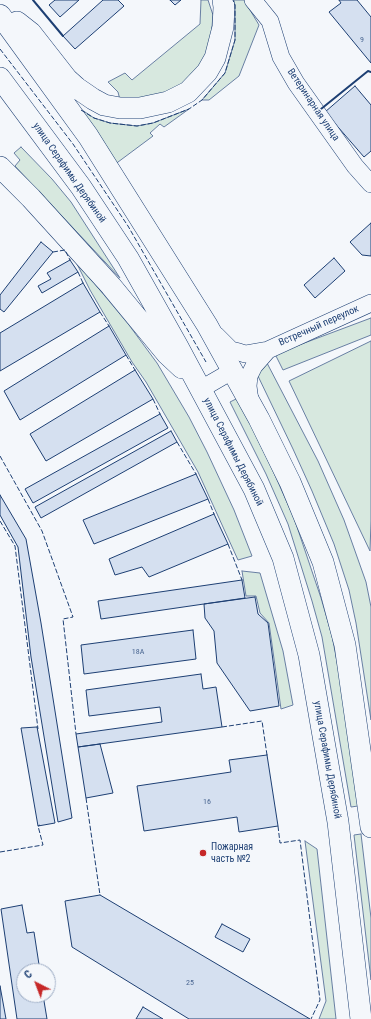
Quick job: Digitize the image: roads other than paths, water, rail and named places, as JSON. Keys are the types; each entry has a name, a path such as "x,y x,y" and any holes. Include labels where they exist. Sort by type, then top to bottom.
{"main road":[{"path":"0,9 31,33 67,79 77,88 104,105 120,108 140,108 168,102 188,92 207,72 215,58 223,27 223,0"},
{"path":"0,15 88,136 207,325 250,402 290,482 323,562 345,645 371,827"},
{"name":"улица Серафимы Дерябиной","path":"0,78 82,187 124,252 200,386 254,489 282,558 309,655 338,822 361,1019"},
{"path":"0,167 31,198 111,286 167,354 200,386"}],"street":[{"name":"Ветеринарная улица","path":"253,0 270,21 281,57 296,83 356,166 371,184"},
{"name":"Встречный переулок","path":"207,325 231,350 245,354 268,350 371,303"},
{"name":"Встречный переулок","path":"250,402 248,386 249,376 254,366 268,350"},
{"path":"200,386 232,371"}],"place":[{"name":"Пожарная часть №2","path":"203,853"}]}
